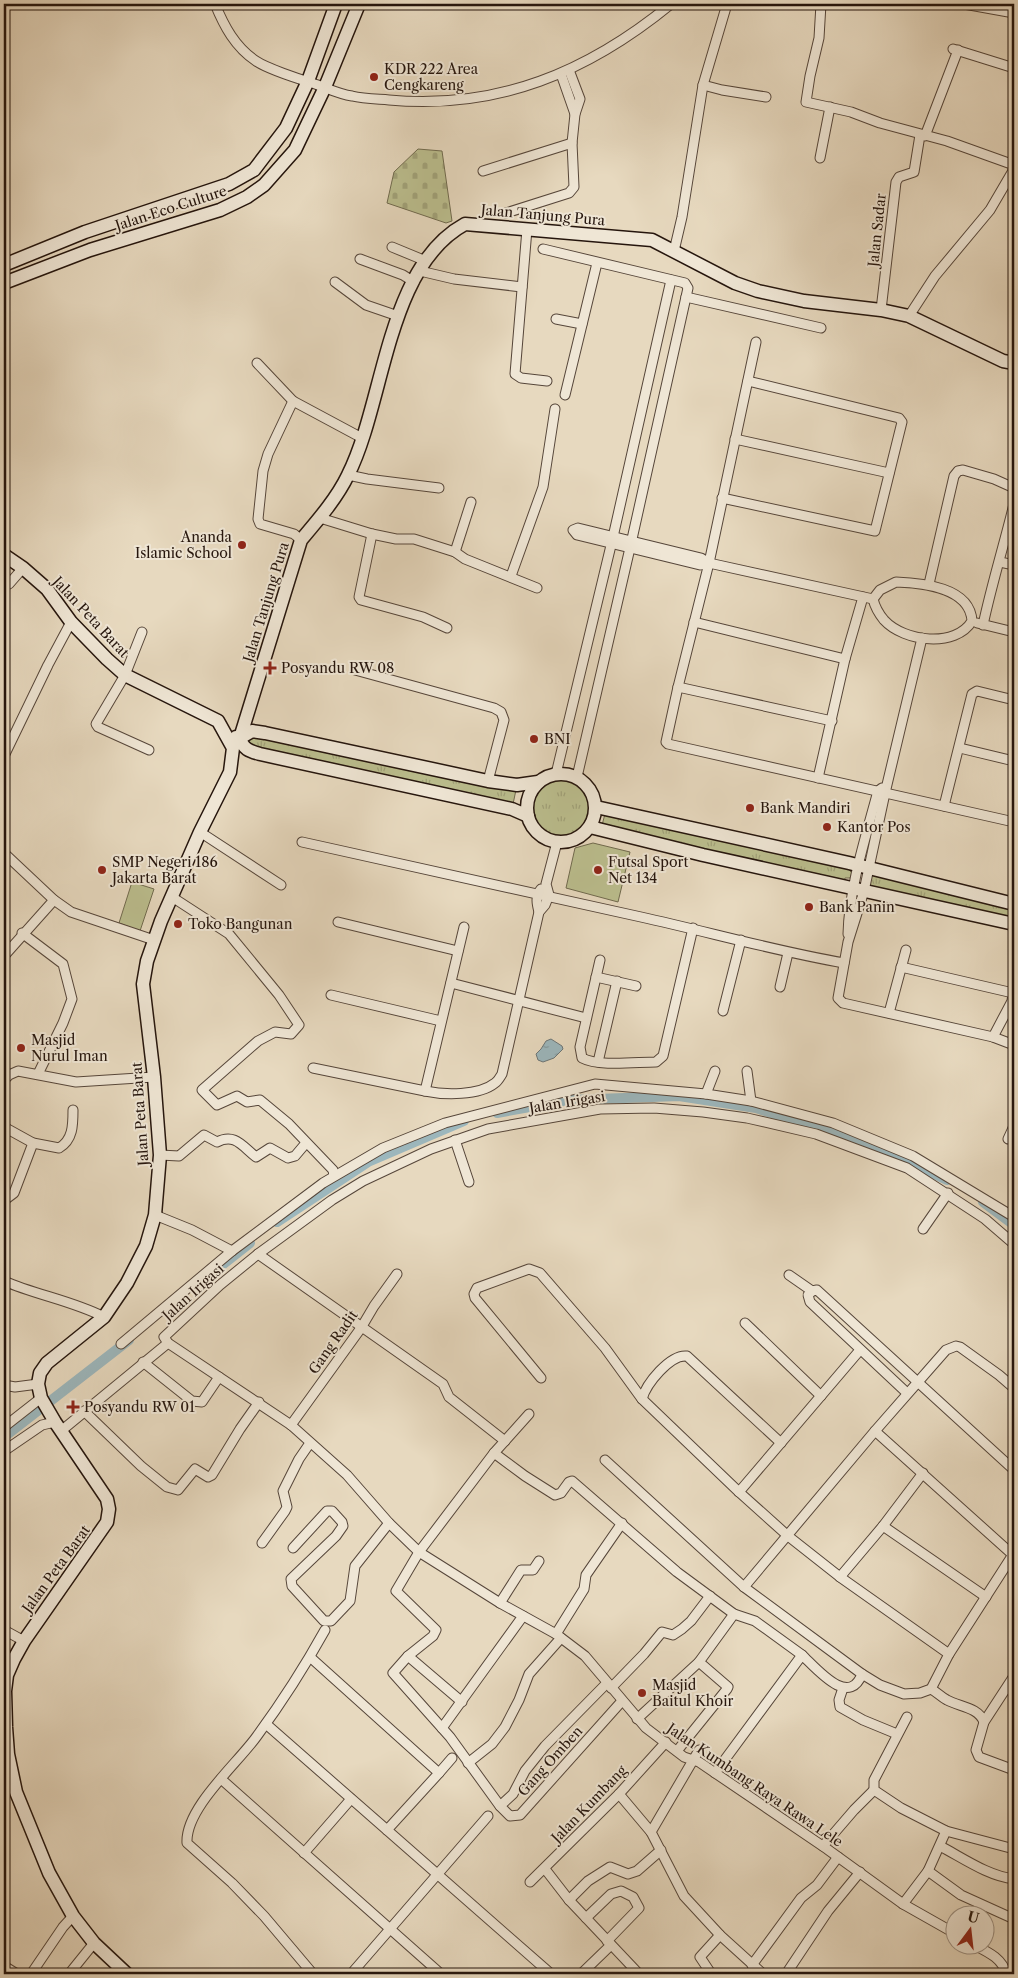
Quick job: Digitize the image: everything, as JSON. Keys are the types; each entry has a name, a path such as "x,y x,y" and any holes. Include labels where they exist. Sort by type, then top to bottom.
{"street":[{"path":"215,4 232,39 256,62 351,96 413,102 468,99 501,93 565,72 594,58 640,29 671,4"},
{"name":"Jalan Eco Culture","path":"4,264 85,232 212,191 242,178 254,170 286,128 308,81 336,4"},
{"name":"Jalan Eco Culture","path":"4,283 90,250 220,210 247,197 264,185 295,150 325,87 359,4"},
{"path":"674,251 682,217 703,85 727,4"},
{"path":"821,4 819,38 805,101 851,112 1014,165"},
{"path":"964,4 1014,13"},
{"path":"922,135 955,50 1014,68"},
{"path":"506,213 569,193 574,187 572,143 575,114 580,99 565,72"},
{"path":"703,85 766,97"},
{"path":"820,158 830,108"},
{"name":"Jalan Sadar","path":"881,310 896,182 899,176 914,172 922,135"},
{"path":"483,172 572,143"},
{"path":"909,316 935,276 990,210 1014,169"},
{"path":"212,191 220,210"},
{"name":"Jalan Tanjung Pura","path":"240,738 301,540 320,518 348,475 362,438 398,316 420,271 437,246 453,231 465,224 652,240 735,283 758,292 804,301 881,310 909,316 1003,361 1014,363"},
{"path":"527,229 515,374 521,378 547,381"},
{"path":"392,247 420,271"},
{"path":"542,249 687,285 686,297 631,545 577,777"},
{"path":"360,259 403,275 420,271 454,279 522,287"},
{"path":"565,395 597,263"},
{"path":"556,774 613,540 671,280"},
{"path":"335,282 366,305 398,316"},
{"path":"686,297 821,328"},
{"path":"556,319 582,324"},
{"path":"756,342 709,563 665,740 668,744 1014,822"},
{"path":"258,364 293,401 362,438"},
{"path":"722,498 872,532 876,529 902,422 899,418 748,381"},
{"path":"293,401 268,454 263,471 258,519 260,524 294,534 301,540"},
{"path":"511,576 543,487 555,409"},
{"path":"735,439 889,473"},
{"path":"930,584 954,476 958,471 963,470 994,478 1014,488"},
{"path":"348,475 439,488"},
{"path":"455,552 471,502"},
{"path":"983,624 995,571 1000,562 1014,504"},
{"path":"320,518 372,534 396,539 414,540 455,552 465,559 537,588"},
{"path":"372,534 358,597 361,600 423,617 448,628"},
{"path":"613,540 701,558 709,563 873,599"},
{"name":"Jalan Peta Barat","path":"4,555 23,568 47,589 71,622 125,675 218,721 233,748 230,772 200,832 154,940 147,961 143,984 154,1077 160,1155 155,1215 146,1246 134,1272 104,1317 48,1363 40,1373 38,1384 41,1398 57,1425 107,1499 110,1509 107,1522 24,1641 7,1676 5,1691 8,1754 16,1792 49,1873 73,1916 94,1943 127,1974"},
{"path":"1000,562 1014,565"},
{"path":"4,586 13,580 23,568"},
{"path":"896,582 930,584 957,596 972,614 972,621 964,632 953,636 922,638 899,630 885,621 876,608 873,599 880,590 896,582"},
{"path":"818,778 845,659 863,597"},
{"path":"972,621 1014,632"},
{"path":"4,756 71,622"},
{"path":"694,622 845,659"},
{"path":"142,632 125,675 96,726 149,750"},
{"path":"922,638 888,783 882,792 864,867 838,998 840,1002 993,1037 1014,1045"},
{"path":"355,670 494,708 501,712 504,720 488,781"},
{"path":"678,687 832,721"},
{"path":"944,806 974,693 977,691 1014,700"},
{"path":"227,735 240,738 252,731 488,781 517,785 538,782 556,774 577,777 590,789 596,807 594,819 590,827 577,838 557,842 536,831 528,816 528,801 531,792 538,782"},
{"path":"240,738 242,745 248,751 512,809 528,816"},
{"path":"313,766 317,744"},
{"path":"960,748 1014,761"},
{"path":"596,807 864,867 1014,904"},
{"path":"590,827 702,855 1014,924"},
{"path":"200,832 281,885"},
{"path":"302,842 538,892 692,928 788,953 844,963"},
{"path":"539,912 536,903 538,892 546,884 557,842"},
{"path":"4,853 54,900 71,912 154,940"},
{"path":"313,1068 443,1095 486,1088 496,1083 502,1074 539,912 550,895 546,884"},
{"path":"172,897 229,934 278,995 299,1025 291,1034 275,1032 258,1041 202,1090 218,1105 237,1096 247,1102 260,1100 289,1124 332,1170 334,1176"},
{"path":"4,956 22,933 54,900"},
{"path":"338,922 458,952"},
{"path":"425,1092 464,927"},
{"path":"600,960 586,1018 580,1052 582,1058 598,1062 656,1062 663,1056 692,928"},
{"path":"22,933 63,964 72,999 63,1023 38,1074"},
{"path":"723,1011 741,940"},
{"path":"889,1013 906,950"},
{"path":"780,987 788,953"},
{"path":"901,967 1013,993 1012,1002 993,1037"},
{"path":"596,977 636,986"},
{"path":"598,1062 617,981"},
{"path":"451,983 586,1018"},
{"path":"331,994 442,1021"},
{"path":"747,1070 751,1101"},
{"path":"4,1080 9,1075 18,1071 76,1082 154,1077"},
{"path":"706,1094 715,1071"},
{"path":"121,1344 232,1251 334,1176 383,1148 444,1123 595,1084 706,1094 751,1101 833,1123 893,1155 945,1174 1014,1217"},
{"name":"Jalan Irigasi","path":"168,1343 164,1340 165,1336 220,1285 258,1254 332,1200 363,1181 430,1149 488,1129 600,1109 654,1108 747,1118 893,1155 907,1168 948,1193 985,1219 1014,1244"},
{"path":"4,1127 33,1143 59,1148 66,1144 74,1127 73,1110"},
{"path":"1008,1139 1014,1126"},
{"path":"160,1155 179,1156 204,1134 217,1142 226,1138 233,1139 256,1157 270,1148 288,1158 295,1156 306,1143"},
{"path":"455,1140 469,1182"},
{"path":"5,1199 14,1193 33,1143"},
{"path":"926,1223 948,1193"},
{"path":"155,1215 192,1230 232,1251"},
{"path":"258,1254 443,1384 449,1397 505,1441"},
{"path":"541,1378 475,1298 474,1294 477,1288 529,1269 540,1273 605,1348 642,1399 739,1492 788,1536 840,1577 949,1654"},
{"name":"Gang Radit","path":"291,1425 361,1328 397,1274"},
{"path":"789,1275 812,1291"},
{"path":"4,1281 19,1288 90,1310 104,1317"},
{"path":"907,1393 810,1302 808,1295 812,1291 818,1290 1014,1470"},
{"path":"745,1323 821,1396"},
{"path":"4,1451 42,1425 57,1425 84,1411 168,1343"},
{"name":"Jalan Kumbang Raya Rawa Lele","path":"168,1343 291,1425 347,1475 419,1552 500,1603 559,1636 584,1656 637,1719 677,1751 692,1761 699,1762 823,1846 903,1904 946,1928"},
{"path":"744,1587 918,1380 946,1350 956,1346 999,1375 1014,1388"},
{"path":"739,1492 860,1350"},
{"path":"642,1399 645,1390 656,1376 675,1358 681,1355 687,1356 781,1443"},
{"path":"143,1362 192,1401 202,1402 219,1377"},
{"path":"4,1385 15,1387 38,1384"},
{"path":"4,1428 41,1398"},
{"path":"84,1411 141,1466 167,1487 178,1490 195,1469 208,1477 212,1475 259,1402"},
{"path":"529,1414 494,1453 419,1552 396,1591 436,1630 433,1636 408,1656 393,1672 426,1713 442,1728 500,1806 513,1794 525,1771 545,1746 644,1654 660,1634 664,1632 675,1634 682,1629 710,1596"},
{"path":"875,1431 1014,1554 949,1654 934,1690"},
{"path":"262,1543 287,1507 283,1491 299,1459 310,1443"},
{"path":"494,1453 555,1495 561,1493 569,1482 572,1482 677,1572 734,1614 755,1621 802,1655 832,1682 847,1690 860,1682 862,1674"},
{"path":"605,1460 744,1587 862,1674 880,1685 904,1694 934,1690"},
{"path":"840,1577 883,1526 923,1473"},
{"path":"293,1548 327,1511 332,1512 342,1522 343,1526 336,1536 291,1579 292,1586 324,1621 331,1621 350,1601 355,1566 389,1522"},
{"path":"468,1763 492,1744 505,1727 520,1700 529,1674 559,1636 584,1589 586,1575 622,1524"},
{"path":"883,1526 986,1598"},
{"path":"500,1603 521,1570 533,1570 539,1562"},
{"path":"637,1719 699,1662 734,1614"},
{"path":"442,1728 523,1616"},
{"path":"4,1630 24,1641"},
{"path":"313,1974 258,1909 187,1843 187,1835 200,1807 266,1724 310,1657 325,1630"},
{"path":"715,1773 802,1655"},
{"path":"408,1656 462,1702"},
{"path":"310,1657 439,1773"},
{"path":"677,1751 728,1687 699,1662"},
{"path":"1014,1676 984,1722 976,1748 976,1754 979,1757 1014,1770"},
{"path":"843,1688 839,1700 840,1707 863,1720 897,1734"},
{"path":"934,1690 950,1702 958,1703 979,1713 984,1722"},
{"name":"Gang Omben","path":"500,1806 510,1816 520,1815 622,1701"},
{"path":"823,1846 874,1790 874,1780 907,1717"},
{"path":"266,1724 551,1974"},
{"name":"Jalan Kumbang","path":"530,1882 619,1794 666,1742"},
{"path":"651,1832 700,1750"},
{"path":"387,1830 452,1758"},
{"path":"221,1779 441,1974"},
{"path":"874,1790 901,1808 946,1831 1014,1849"},
{"path":"619,1794 651,1832 684,1896 720,1935 763,1974"},
{"path":"304,1853 351,1799"},
{"path":"352,1974 391,1930 436,1874 488,1816"},
{"path":"903,1904 928,1871 946,1831"},
{"path":"940,1846 978,1866 1003,1877 1014,1879"},
{"path":"569,1900 588,1882 610,1867 628,1874 636,1871 661,1850"},
{"path":"752,1965 801,1898 816,1885 838,1857"},
{"path":"545,1869 569,1900 639,1974"},
{"path":"928,1871 961,1895 1014,1919"},
{"path":"786,1974 828,1911 860,1872"},
{"path":"581,1974 639,1908 633,1897 621,1891 611,1894 586,1918"},
{"path":"31,1974 63,1927 73,1916"},
{"path":"708,1974 710,1972 700,1957 720,1935"},
{"path":"69,1974 94,1943"},
{"path":"995,1956 1006,1974"},
{"path":"4,1966 17,1974"}],"green space":[{"path":"418,149 442,151 452,221 446,223 387,203 394,172"},
{"path":"265,733 517,785 512,809 260,754 240,738"},
{"path":"561,774 574,777 585,784 592,795 595,808 592,821 585,832 574,839 561,842 548,839 537,832 530,821 527,808 530,795 537,784 548,777"},
{"path":"606,810 849,863 848,869 852,873 850,878 845,878 843,886 601,829"},
{"name":"Futsal Sport Net 134","path":"593,843 630,852 618,902 566,888 575,848"},
{"path":"869,868 1014,904 1014,924 864,891"},
{"path":"132,882 154,889 140,931 119,923"}],"water":[{"path":"551,1039 562,1046 563,1049 554,1058 543,1062 538,1060 536,1054 546,1041"}],"waterway":[{"path":"497,1113 569,1100 679,1096 756,1108 880,1149 947,1180"},
{"path":"277,1222 368,1162 464,1121"},
{"path":"983,1202 1014,1225"},
{"path":"212,1273 250,1243"},
{"path":"4,1437 129,1340"}],"place":[{"name":"KDR 222 Area Cengkareng","path":"374,77"},
{"name":"Ananda Islamic School","path":"242,545"},
{"name":"Posyandu RW 08","path":"270,668"},
{"name":"BNI","path":"534,739"},
{"name":"Bank Mandiri","path":"750,808"},
{"name":"Kantor Pos","path":"827,827"},
{"name":"SMP Negeri 186 Jakarta Barat","path":"102,870"},
{"name":"Futsal Sport Net 134","path":"598,870"},
{"name":"Bank Panin","path":"809,907"},
{"name":"Toko Bangunan","path":"178,924"},
{"name":"Masjid Nurul Iman","path":"21,1048"},
{"name":"Posyandu RW 01","path":"73,1407"},
{"name":"Masjid Baitul Khoir","path":"642,1693"}]}
